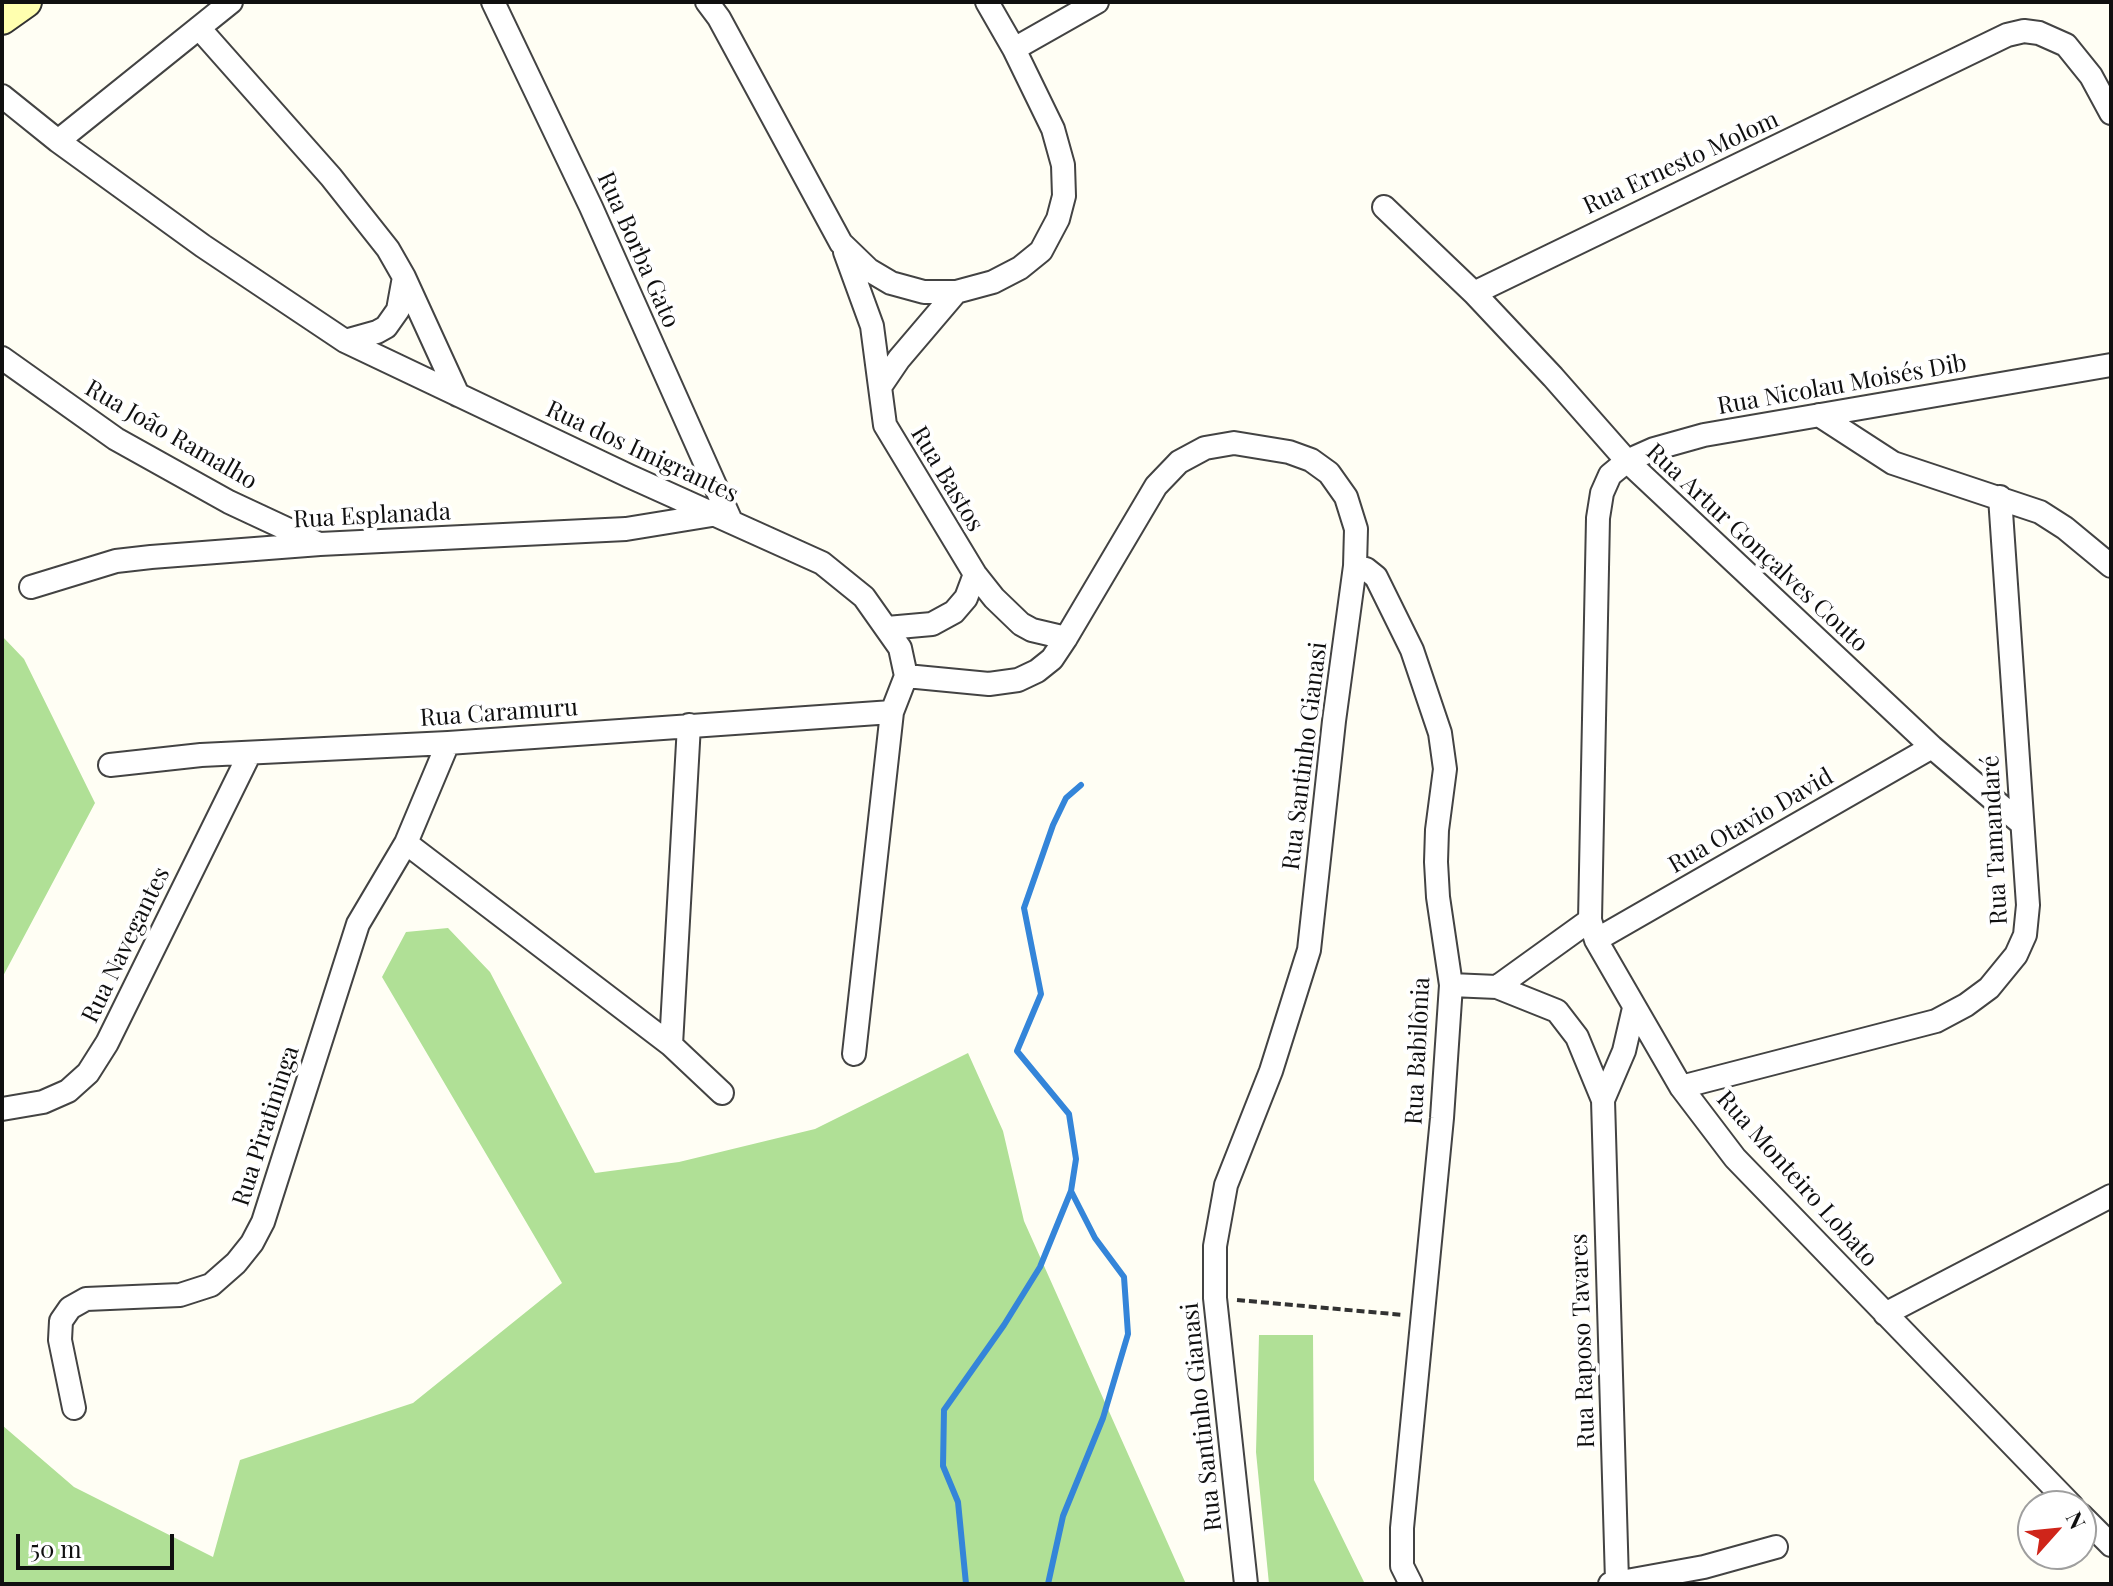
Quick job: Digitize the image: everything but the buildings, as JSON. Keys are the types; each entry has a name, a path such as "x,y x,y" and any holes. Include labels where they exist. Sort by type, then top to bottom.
{"street":[{"path":"2,19 26,2"},
{"path":"58,141 231,2"},
{"name":"Rua Borba Gato","path":"493,2 591,207 725,518"},
{"path":"707,2 719,18 841,243 869,270 891,283 924,292 956,292 993,282 1020,268 1041,251 1058,219 1064,196 1063,165 1053,129 987,2"},
{"path":"1014,49 1097,2"},
{"path":"199,28 331,177 388,249 458,395"},
{"name":"Rua Ernesto Molom","path":"1474,293 1592,233 1852,112 1992,41 2024,31 2052,37 2066,45 2091,76 2111,113"},
{"name":"Rua dos Imigrantes","path":"2,96 58,141 203,246 345,341 629,476 822,563 864,597 900,648 906,676"},
{"path":"1384,207 1474,293"},
{"name":"Rua Bastos","path":"841,243 872,326 881,408 891,438 975,574 994,598 1021,624 1045,634 1066,638"},
{"path":"345,341 386,327 398,310 404,277"},
{"path":"880,387 899,359 956,292"},
{"name":"Rua Artur Gonçalves Couto","path":"1474,293 1627,461 1932,747 2022,824"},
{"name":"Rua João Ramalho","path":"2,358 116,439 229,502 320,544"},
{"name":"Rua Nicolau Moisés Dib","path":"1593,930 1598,518 1602,493 1610,475 1627,461 1654,449 1704,435 2111,365"},
{"path":"1819,415 1893,463 2040,512 2111,566"},
{"name":"Rua Santinho Gianasi","path":"906,676 989,684 1018,680 1037,671 1052,659 1066,638 1156,486 1179,462 1205,448 1234,443 1263,446 1300,456 1329,473 1346,497 1356,529 1355,566 1334,721 1309,950 1271,1071 1226,1185 1215,1246 1215,1298 1246,1584"},
{"name":"Rua Tamandaré","path":"1681,1087 1936,1021 1989,988 2004,972 2025,935 2028,905 2000,497"},
{"name":"Rua Esplanada","path":"31,587 116,561 320,544 626,529 725,518"},
{"name":"Rua Babilônia","path":"1355,566 1366,569 1376,577 1412,650 1440,733 1445,769 1437,830 1437,885 1451,985 1423,1317 1409,1443 1406,1575"},
{"path":"887,628 932,624 954,612 966,598 975,574"},
{"path":"854,1054 892,712 906,676"},
{"name":"Rua Caramuru","path":"110,765 201,755 448,743 892,712"},
{"path":"671,1045 689,725"},
{"name":"Rua Piratininga","path":"74,1408 60,1340 61,1321 70,1308 86,1299 180,1295 211,1285 236,1263 252,1243 263,1222 358,924 406,843 448,743"},
{"name":"Rua Otavio David","path":"1497,987 1593,930 1932,747"},
{"name":"Rua Navegantes","path":"2,1109 43,1102 68,1091 88,1073 107,1043 250,753"},
{"path":"406,843 671,1045 722,1093"},
{"name":"Rua Monteiro Lobato","path":"1593,930 1681,1087 1735,1158 2056,1490"},
{"name":"Rua Raposo Tavares","path":"1451,985 1497,987 1557,1011 1577,1037 1603,1100 1614,1583"},
{"name":"Rua Raposo Tavares","path":"1603,1100 1624,1051 1634,1008"},
{"path":"1885,1314 2111,1196"},
{"path":"1614,1583 1704,1567 1776,1547"}],"path":[{"path":"1215,1298 1423,1317"}],"green space":[{"path":"2,636 24,659 95,803 2,978"},
{"path":"448,928 490,972 595,1173 679,1162 815,1129 968,1053 1003,1131 1024,1221 1186,1584 2,1584 2,1425 74,1487 213,1557 240,1460 413,1403 562,1283 382,977 406,932"},
{"path":"1259,1335 1313,1335 1314,1480 1365,1584 1269,1584 1256,1452"}],"waterway":[{"path":"1048,1584 1063,1516 1103,1418 1128,1334 1124,1277 1095,1238 1071,1191 1076,1159 1069,1114 1017,1051 1041,994 1024,908 1053,825 1066,798 1081,785"},
{"path":"966,1584 958,1502 943,1466 944,1410 1004,1325 1040,1267 1071,1191"}]}
